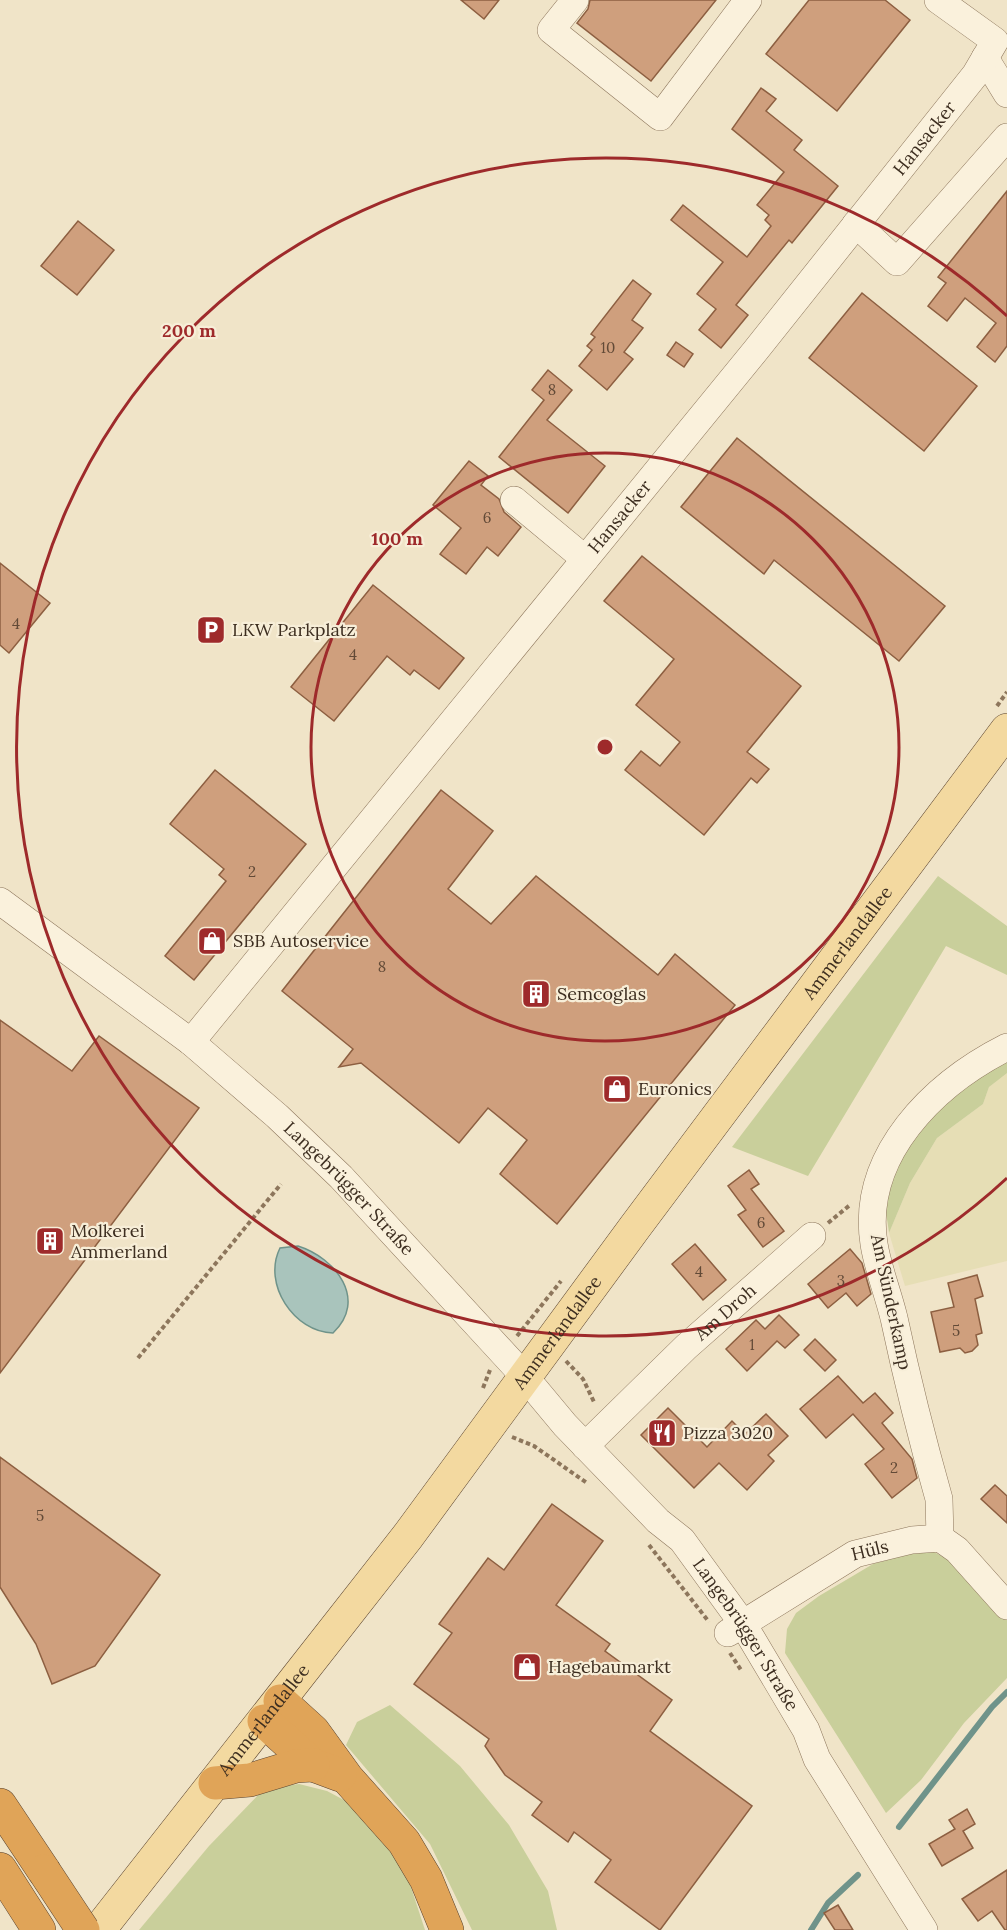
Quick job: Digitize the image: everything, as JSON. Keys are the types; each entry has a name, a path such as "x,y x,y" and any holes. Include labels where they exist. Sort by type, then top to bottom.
{"highway":[{"path":"272,1711 313,1765"},
{"path":"272,1711 313,1731 347,1778 404,1842 426,1879 447,1930"},
{"path":"215,1783 250,1780 296,1766 313,1765 347,1778"},
{"path":"0,1805 83,1930"},
{"path":"0,1869 30,1917"}],"main road":[{"name":"Ammerlandallee","path":"99,1930 272,1711 494,1420 525,1377 539,1332 1007,730"}],"street":[{"path":"574,0 551,30 660,117 748,0"},
{"path":"938,0 996,40 1007,94"},
{"name":"Hansacker","path":"191,1042 856,224 996,40"},
{"path":"856,224 897,262 1007,137"},
{"path":"514,500 585,559"},
{"name":"Langebrügger Straße","path":"0,900 191,1042 277,1116 341,1177 525,1377 592,1439 652,1532 670,1548 728,1629 794,1736 817,1759 924,1930"},
{"name":"Am Sünderkamp","path":"940,1539 939,1499 874,1243 874,1196 887,1157 908,1123 985,1058 1007,1047"},
{"name":"Am Droh","path":"592,1439 686,1347 812,1236"},
{"path":"940,1539 957,1550 1007,1606"},
{"name":"Hüls","path":"728,1629 855,1554 912,1540 940,1539"}],"path":[{"path":"138,1358 281,1184"},
{"path":"812,1236 864,1194 874,1196"},
{"path":"539,1332 583,1379 594,1400 592,1439"},
{"path":"494,1420 513,1438 534,1446 590,1485"},
{"name":"Langebrügger Straße","path":"652,1532 728,1629"}],"shaded area":[{"path":"1007,1073 1007,1261 905,1286 889,1233 910,1183 937,1138 983,1104 989,1087"}],"green space":[{"path":"938,876 1007,926 1007,975 946,946 808,1176 732,1147"},
{"path":"1007,1060 1007,1073 989,1087 983,1104 937,1138 910,1183 889,1233 886,1197 892,1176 915,1135 949,1099 968,1084"},
{"path":"934,1552 959,1565 1007,1617 1007,1678 964,1723 921,1780 886,1813 785,1653 787,1629 796,1613 819,1596 873,1564 909,1554"},
{"path":"390,1705 460,1766 509,1825 548,1891 557,1930 472,1930 430,1844 346,1745 357,1722"},
{"path":"299,1784 327,1791 361,1809 405,1869 425,1930 139,1930 209,1846 264,1789"}],"water":[{"path":"298,1246 324,1260 343,1282 348,1307 343,1320 333,1333 319,1331 294,1315 285,1304 279,1290 275,1276 280,1248"}],"building":[{"path":"461,0 499,0 484,19"},
{"path":"590,0 716,0 651,81 577,23 588,9"},
{"path":"809,0 885,0 910,20 837,111 766,54"},
{"path":"761,88 776,99 766,111 802,140 794,150 838,186 792,243 789,240 736,305 748,315 721,348 699,330 716,309 697,294 723,262 671,220 683,205 747,257 771,226 765,220 769,215 757,205 784,172 732,129"},
{"path":"1007,191 1007,346 995,362 977,347 996,323 965,298 947,321 928,306 946,283 938,277"},
{"path":"78,221 114,250 77,295 41,266"},
{"path":"633,280 651,294 632,320 643,328 624,352 633,359 607,390 579,366 592,350 587,346 595,337 591,334"},
{"path":"862,293 977,386 924,451 809,358"},
{"path":"676,342 693,354 684,367 667,355"},
{"path":"548,370 572,390 547,420 605,466 568,513 499,457 544,400 532,390"},
{"path":"737,438 945,606 899,661 774,560 764,574 681,507"},
{"path":"469,461 488,476 481,485 499,499 504,512 521,527 498,556 487,547 466,574 440,554 461,528 433,505"},
{"path":"642,556 801,686 747,752 769,769 757,783 751,778 704,835 625,770 641,751 660,766 680,742 636,705 674,659 604,601"},
{"path":"0,563 50,603 9,653 0,645"},
{"path":"373,585 464,658 439,689 414,670 410,675 387,656 334,721 291,687"},
{"path":"215,770 306,844 194,980 165,956 226,881 219,875 224,869 170,824"},
{"path":"441,790 493,831 448,889 491,924 536,876 658,975 675,954 735,1005 557,1224 500,1174 527,1140 488,1108 459,1143 361,1063 339,1067 353,1049 282,991"},
{"name":"Molkerei Ammerland","path":"0,1020 72,1071 99,1036 199,1108 0,1373"},
{"path":"749,1170 759,1184 751,1189 784,1231 763,1247 738,1215 746,1210 728,1186"},
{"path":"695,1244 726,1280 703,1300 672,1264"},
{"path":"850,1249 862,1263 871,1294 857,1306 846,1293 828,1308 808,1284"},
{"path":"977,1275 983,1296 975,1299 982,1333 976,1335 978,1345 972,1351 965,1353 960,1348 940,1352 931,1312 954,1307 948,1283"},
{"path":"779,1315 799,1335 785,1348 777,1341 747,1371 726,1349 756,1320 765,1329"},
{"path":"815,1339 836,1360 825,1371 804,1350"},
{"path":"838,1376 863,1403 875,1393 893,1413 882,1423 912,1459 917,1478 892,1498 865,1464 884,1449 853,1414 826,1438 800,1409"},
{"path":"668,1408 707,1447 732,1421 745,1434 766,1414 788,1436 768,1455 774,1461 747,1490 719,1463 694,1488 641,1435"},
{"path":"0,1457 160,1575 95,1666 52,1684 36,1644 0,1587"},
{"path":"995,1485 1007,1496 1007,1523 981,1499"},
{"name":"Hagebaumarkt","path":"552,1504 603,1541 556,1605 610,1644 605,1651 672,1700 650,1731 752,1806 660,1930 595,1882 611,1860 574,1832 568,1842 532,1815 542,1802 505,1775 485,1746 489,1739 414,1684 452,1633 439,1624 488,1558 504,1570"},
{"path":"967,1809 975,1824 963,1831 973,1848 942,1866 929,1844 955,1829 949,1820"},
{"path":"1007,1870 1007,1930 1005,1930 992,1911 978,1921 962,1899"},
{"path":"838,1905 853,1930 835,1930 824,1913"}],"waterway":[{"path":"899,1827 992,1707 1007,1692"},
{"path":"811,1930 828,1903 858,1875"}],"place":[{"name":"LKW Parkplatz","path":"211,630"},
{"name":"SBB Autoservice","path":"212,941"},
{"name":"Semcoglas","path":"536,994"},
{"name":"Euronics","path":"617,1089"},
{"name":"Molkerei Ammerland","path":"50,1241"},
{"name":"Pizza 3020","path":"662,1433"},
{"name":"Hagebaumarkt","path":"527,1667"}]}
